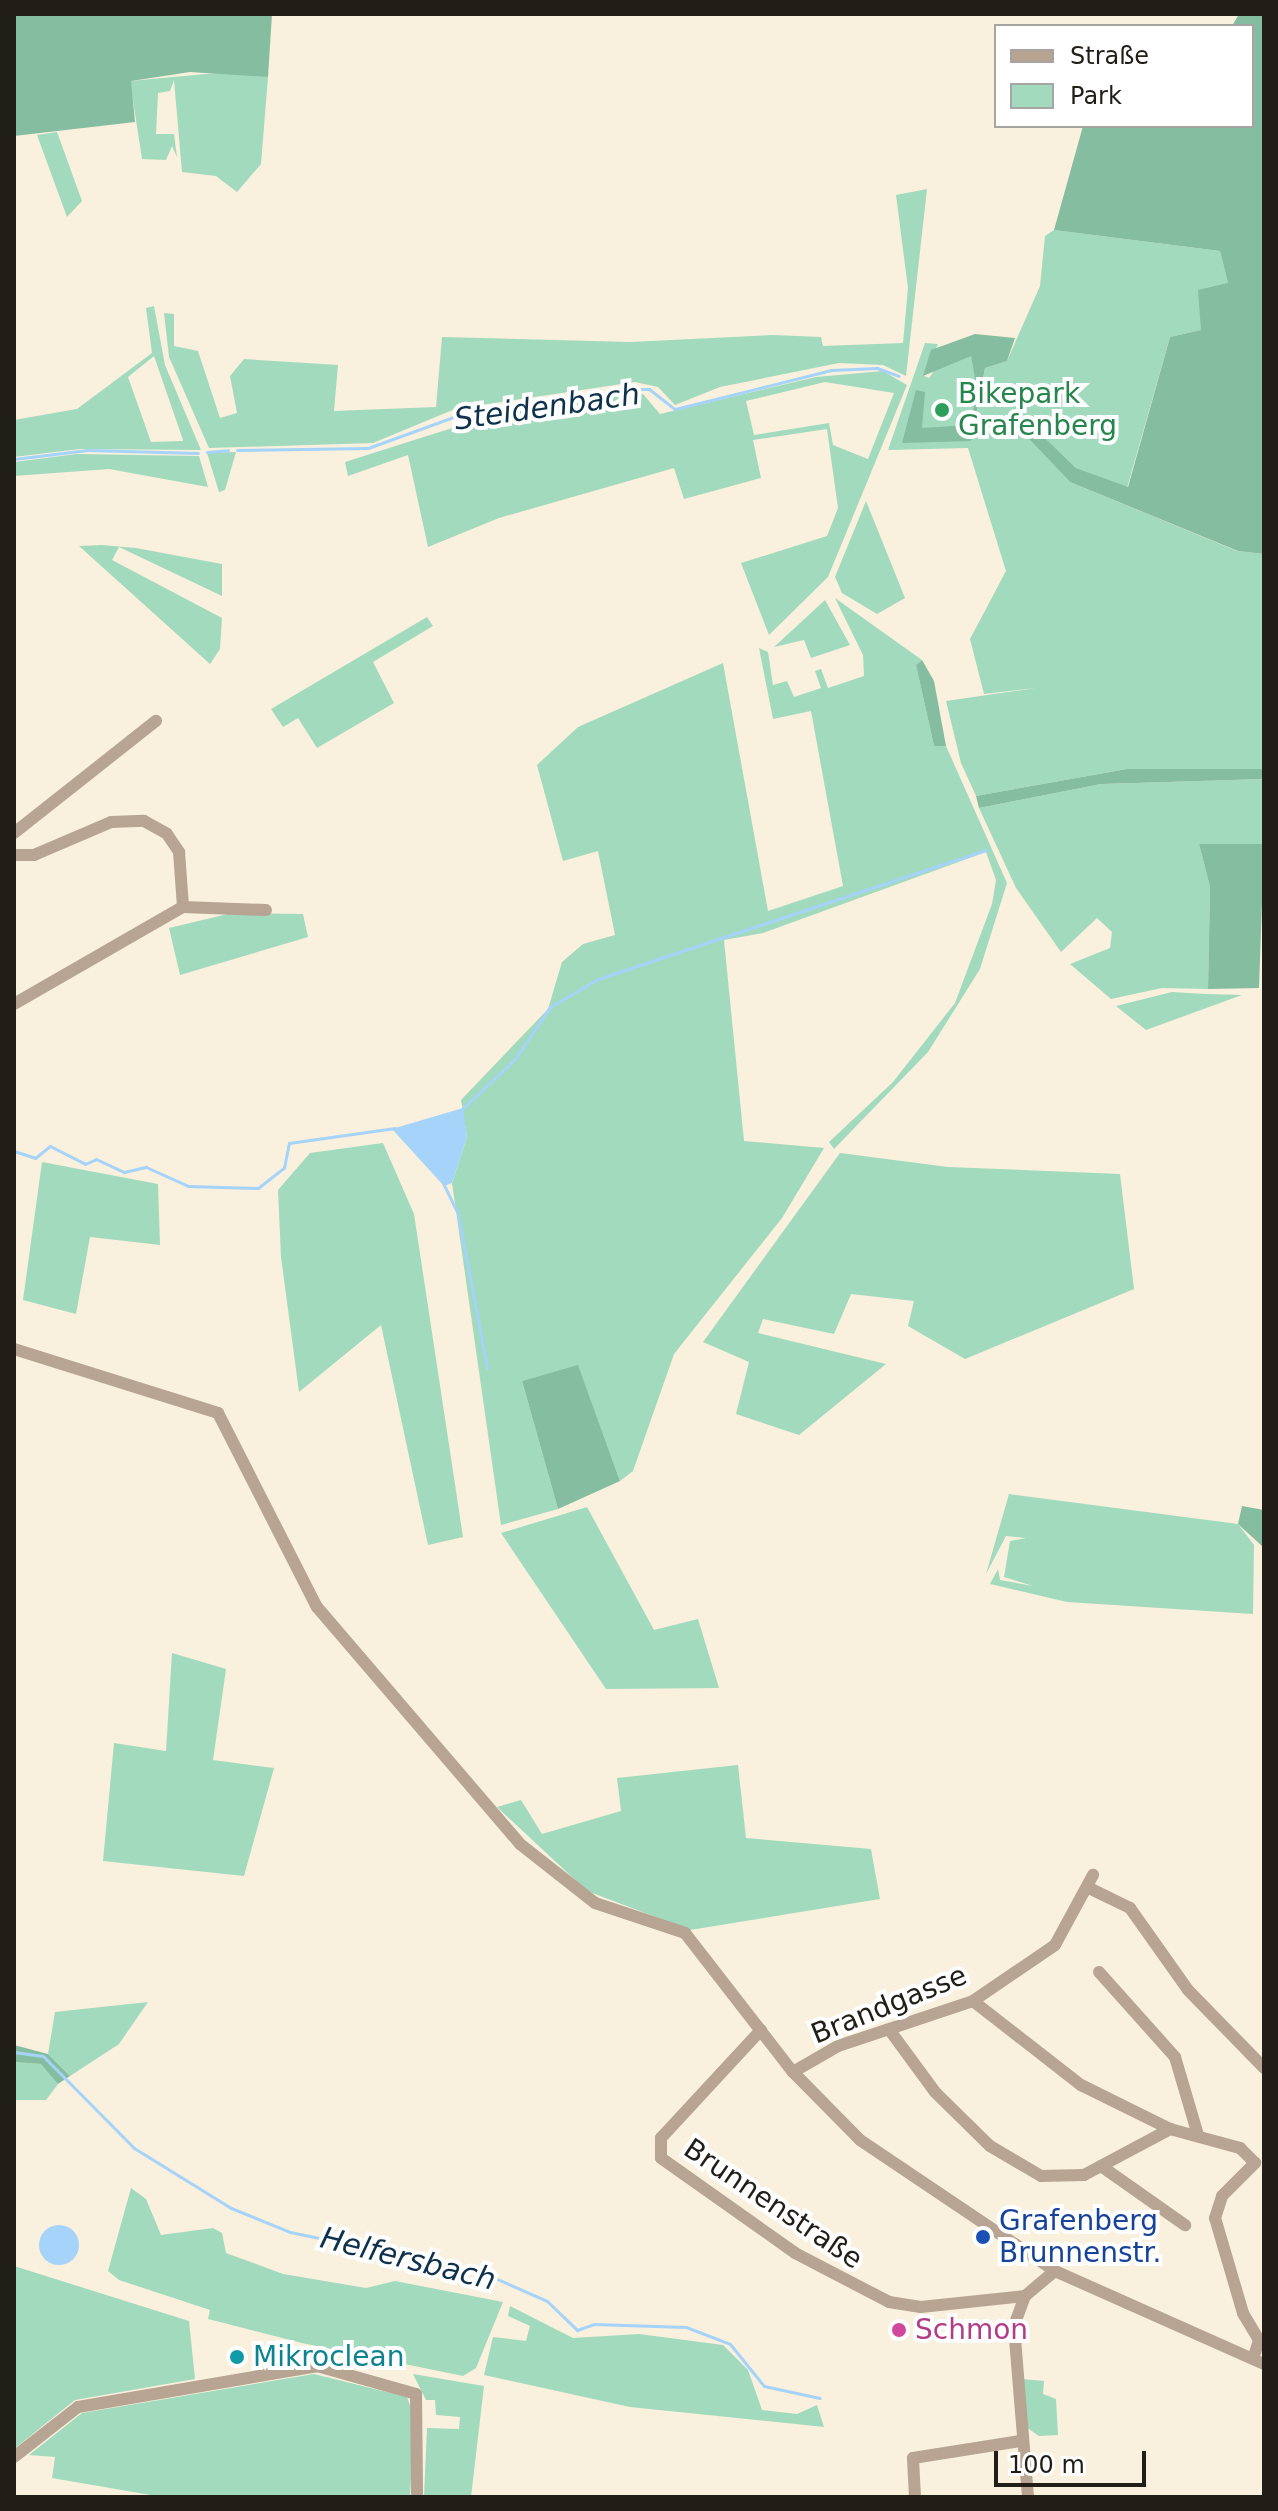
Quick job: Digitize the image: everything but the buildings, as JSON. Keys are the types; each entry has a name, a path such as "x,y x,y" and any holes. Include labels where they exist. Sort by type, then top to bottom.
{"street":[{"path":"16,826 156,721"},
{"path":"16,853 111,822 144,821 167,834 179,852 183,907"},
{"path":"14,1004 183,907 266,910"},
{"path":"14,1349 218,1413 317,1607 520,1844 595,1903 677,1927 725,1979 793,2072 860,2140 1055,2271 1259,2362 1259,2340 1243,2313 1215,2218 1222,2196 1259,2163 1240,2148 1170,2129 1081,2085 973,2001"},
{"name":"Brandgasse","path":"793,2072 838,2046 891,2032 973,2001 1055,1945 1091,1882 1130,1908 1188,1990 1264,2068"},
{"path":"1099,1972 1175,2057 1198,2135"},
{"name":"Brunnenstraße","path":"761,2030 661,2138 661,2158 795,2253 889,2302 921,2307 1025,2296"},
{"path":"891,2032 935,2092 1017,2167 1064,2179 1101,2166 1170,2129"},
{"path":"1101,2166 1185,2225"},
{"path":"1028,2497 1011,2348 1025,2296 1055,2271"},
{"path":"14,2457 78,2407 317,2366 416,2394 417,2497"},
{"path":"915,2497 913,2458 1020,2441"}],"green space":[{"path":"14,14 272,14 268,77 190,72 131,81 135,122 14,136"},
{"path":"1239,14 1264,14 1264,554 1238,551 1070,482 1013,422 1041,434 1076,468 1128,487 1170,337 1201,330 1198,290 1228,283 1220,251 1054,230 1082,128 1254,128 1254,24 1233,24"},
{"path":"238,71 268,77 261,164 237,192 216,176 182,172 174,80 170,91 158,93 156,134 174,134 177,157 172,146 166,160 142,159 130,81"},
{"path":"57,132 82,201 67,217 37,135"},
{"path":"927,189 906,376 883,365 839,363 720,387 675,405 658,387 635,382 455,409 373,443 209,448 169,357 164,313 174,314 174,346 198,351 220,418 237,413 230,376 244,359 338,365 334,411 436,407 442,337 630,342 772,335 821,337 823,346 903,343 908,288 896,195"},
{"path":"1054,230 1220,251 1228,283 1201,330 1170,337 1127,488 1076,468 1041,434 1015,424 1070,482 1237,551 1264,554 1264,769 1127,769 976,796 961,763 946,701 1036,688 984,694 970,639 1006,571 968,448 888,450 925,343 938,344 924,376 929,378 936,368 971,355 977,391 971,440 985,368 1007,361 1040,286 1045,236"},
{"path":"154,306 165,365 201,450 80,449 14,457 14,420 77,409 152,353 146,308","holes":["154,356 183,441 151,442 128,377"]},
{"path":"975,334 1015,338 1007,361 985,368 971,441 902,443 916,390 925,392 922,428 970,425 977,391 971,356 923,376 931,350"},
{"path":"883,371 907,385 828,577 769,635 741,563 827,536 838,508 827,429 753,440 761,478 684,499 674,468 499,518 428,547 408,455 348,476 345,462 490,416 631,393 643,394 660,414 816,377","holes":["825,382 894,393 868,459 833,445 829,423 754,435 746,401"]},
{"path":"236,452 225,490 219,492 207,453"},
{"path":"77,454 199,456 208,487 109,469 14,476 14,462"},
{"path":"866,501 905,598 877,614 842,593 835,577"},
{"path":"102,545 136,548 222,564 222,596 119,547 112,560 222,618 220,649 210,664 79,546"},
{"path":"835,598 922,660 916,665 934,746 946,746 1007,883 980,969 928,1052 834,1149 829,1142 893,1082 955,1003 992,904 996,880 986,852 763,933 724,940 744,1141 824,1148 782,1218 674,1354 633,1471 620,1481 578,1366 522,1381 558,1509 501,1525 452,1183 467,1137 461,1100 548,1009 562,962 583,944 615,935 598,851 563,861 537,765 578,727 723,663 768,911 843,886 811,711 773,719 759,648 768,652 773,685 787,681 794,697 821,688 815,671 821,669 828,688 864,676 863,655"},
{"path":"825,600 850,645 811,658 804,640 774,647"},
{"path":"427,617 433,626 373,662 394,703 317,748 298,718 283,727 271,709"},
{"path":"922,660 934,681 946,746 934,746 916,665"},
{"path":"1127,769 1264,769 1264,779 1101,784 979,808 976,796"},
{"path":"1264,779 1264,844 1199,844 1210,887 1208,989 1162,988 1111,999 1070,964 1110,948 1112,932 1097,918 1061,952 1016,888 979,808 1101,784"},
{"path":"1199,844 1264,844 1259,988 1208,989 1210,887"},
{"path":"232,913 303,914 308,937 180,975 169,928"},
{"path":"1172,992 1242,995 1146,1030 1116,1006"},
{"path":"383,1143 414,1214 463,1537 428,1545 381,1325 299,1392 281,1257 278,1190 310,1153"},
{"path":"840,1153 948,1167 1120,1174 1134,1289 965,1359 908,1326 914,1301 851,1294 834,1334 763,1319 758,1333 886,1364 799,1435 736,1414 749,1362 703,1342"},
{"path":"42,1162 158,1184 160,1245 90,1237 76,1314 23,1300"},
{"path":"578,1365 620,1481 558,1509 522,1381"},
{"path":"1009,1494 1238,1524 1254,1545 1253,1614 1067,1602 990,1584 998,1569 1000,1580 1033,1586 1004,1577 1010,1541 1026,1538 1006,1536 986,1574"},
{"path":"1242,1506 1264,1510 1262,1546 1238,1524"},
{"path":"587,1507 654,1630 698,1619 719,1688 606,1689 501,1533"},
{"path":"172,1653 226,1669 213,1760 274,1768 244,1876 103,1861 114,1743 166,1751"},
{"path":"738,1765 746,1838 871,1849 880,1899 690,1930 587,1891 497,1807 521,1800 542,1834 621,1811 617,1778"},
{"path":"148,2002 119,2044 70,2076 48,2054 55,2012"},
{"path":"14,2045 48,2054 70,2076 58,2084 41,2064 14,2062"},
{"path":"14,2062 42,2064 58,2084 46,2100 14,2100"},
{"path":"131,2188 146,2199 161,2235 213,2228 222,2233 226,2253 283,2274 366,2288 395,2281 503,2302 476,2368 463,2376 302,2343 208,2319 210,2310 119,2280 108,2271"},
{"path":"14,2266 189,2321 195,2379 75,2400 14,2449"},
{"path":"510,2306 573,2338 639,2334 723,2345 748,2370 762,2410 797,2414 817,2405 824,2427 630,2407 484,2375 493,2337 526,2341 530,2326 508,2316"},
{"path":"314,2374 407,2397 414,2417 410,2497 162,2497 52,2478 55,2457 29,2455 82,2413"},
{"path":"413,2374 484,2386 471,2497 424,2497 427,2428 459,2429 460,2417 436,2415 435,2400 426,2400"},
{"path":"1021,2379 1044,2381 1043,2394 1056,2399 1058,2435 1039,2436 1026,2427"}],"water":[{"path":"463,1108 467,1137 452,1183 444,1186 392,1129"},
{"path":"59,2225 73,2231 79,2245 73,2259 59,2265 45,2259 39,2245 45,2231"}],"waterway":[{"name":"Steidenbach","path":"237,450 368,448 462,414 634,389 649,389 675,409 831,370 877,368 899,376"},
{"name":"Steidenbach","path":"14,459 87,450 198,453"},
{"name":"Steidenbach","path":"207,452 228,450"},
{"path":"460,1111 515,1059 550,1007 598,979 986,850"},
{"path":"14,1151 35,1158 50,1146 85,1164 96,1159 124,1172 146,1167 188,1186 258,1188 284,1168 289,1143 395,1128"},
{"path":"443,1183 458,1214 487,1368"},
{"name":"Helfersbach","path":"14,2052 43,2056 134,2148 231,2208 290,2232 479,2271 547,2301 577,2330 594,2324 686,2327 730,2344 764,2386 820,2398"}],"place":[{"name":"Bikepark Grafenberg","path":"942,410"},
{"name":"Grafenberg Brunnenstr.","path":"983,2237"},
{"name":"Schmon","path":"899,2330"},
{"name":"Mikroclean","path":"237,2357"}]}
